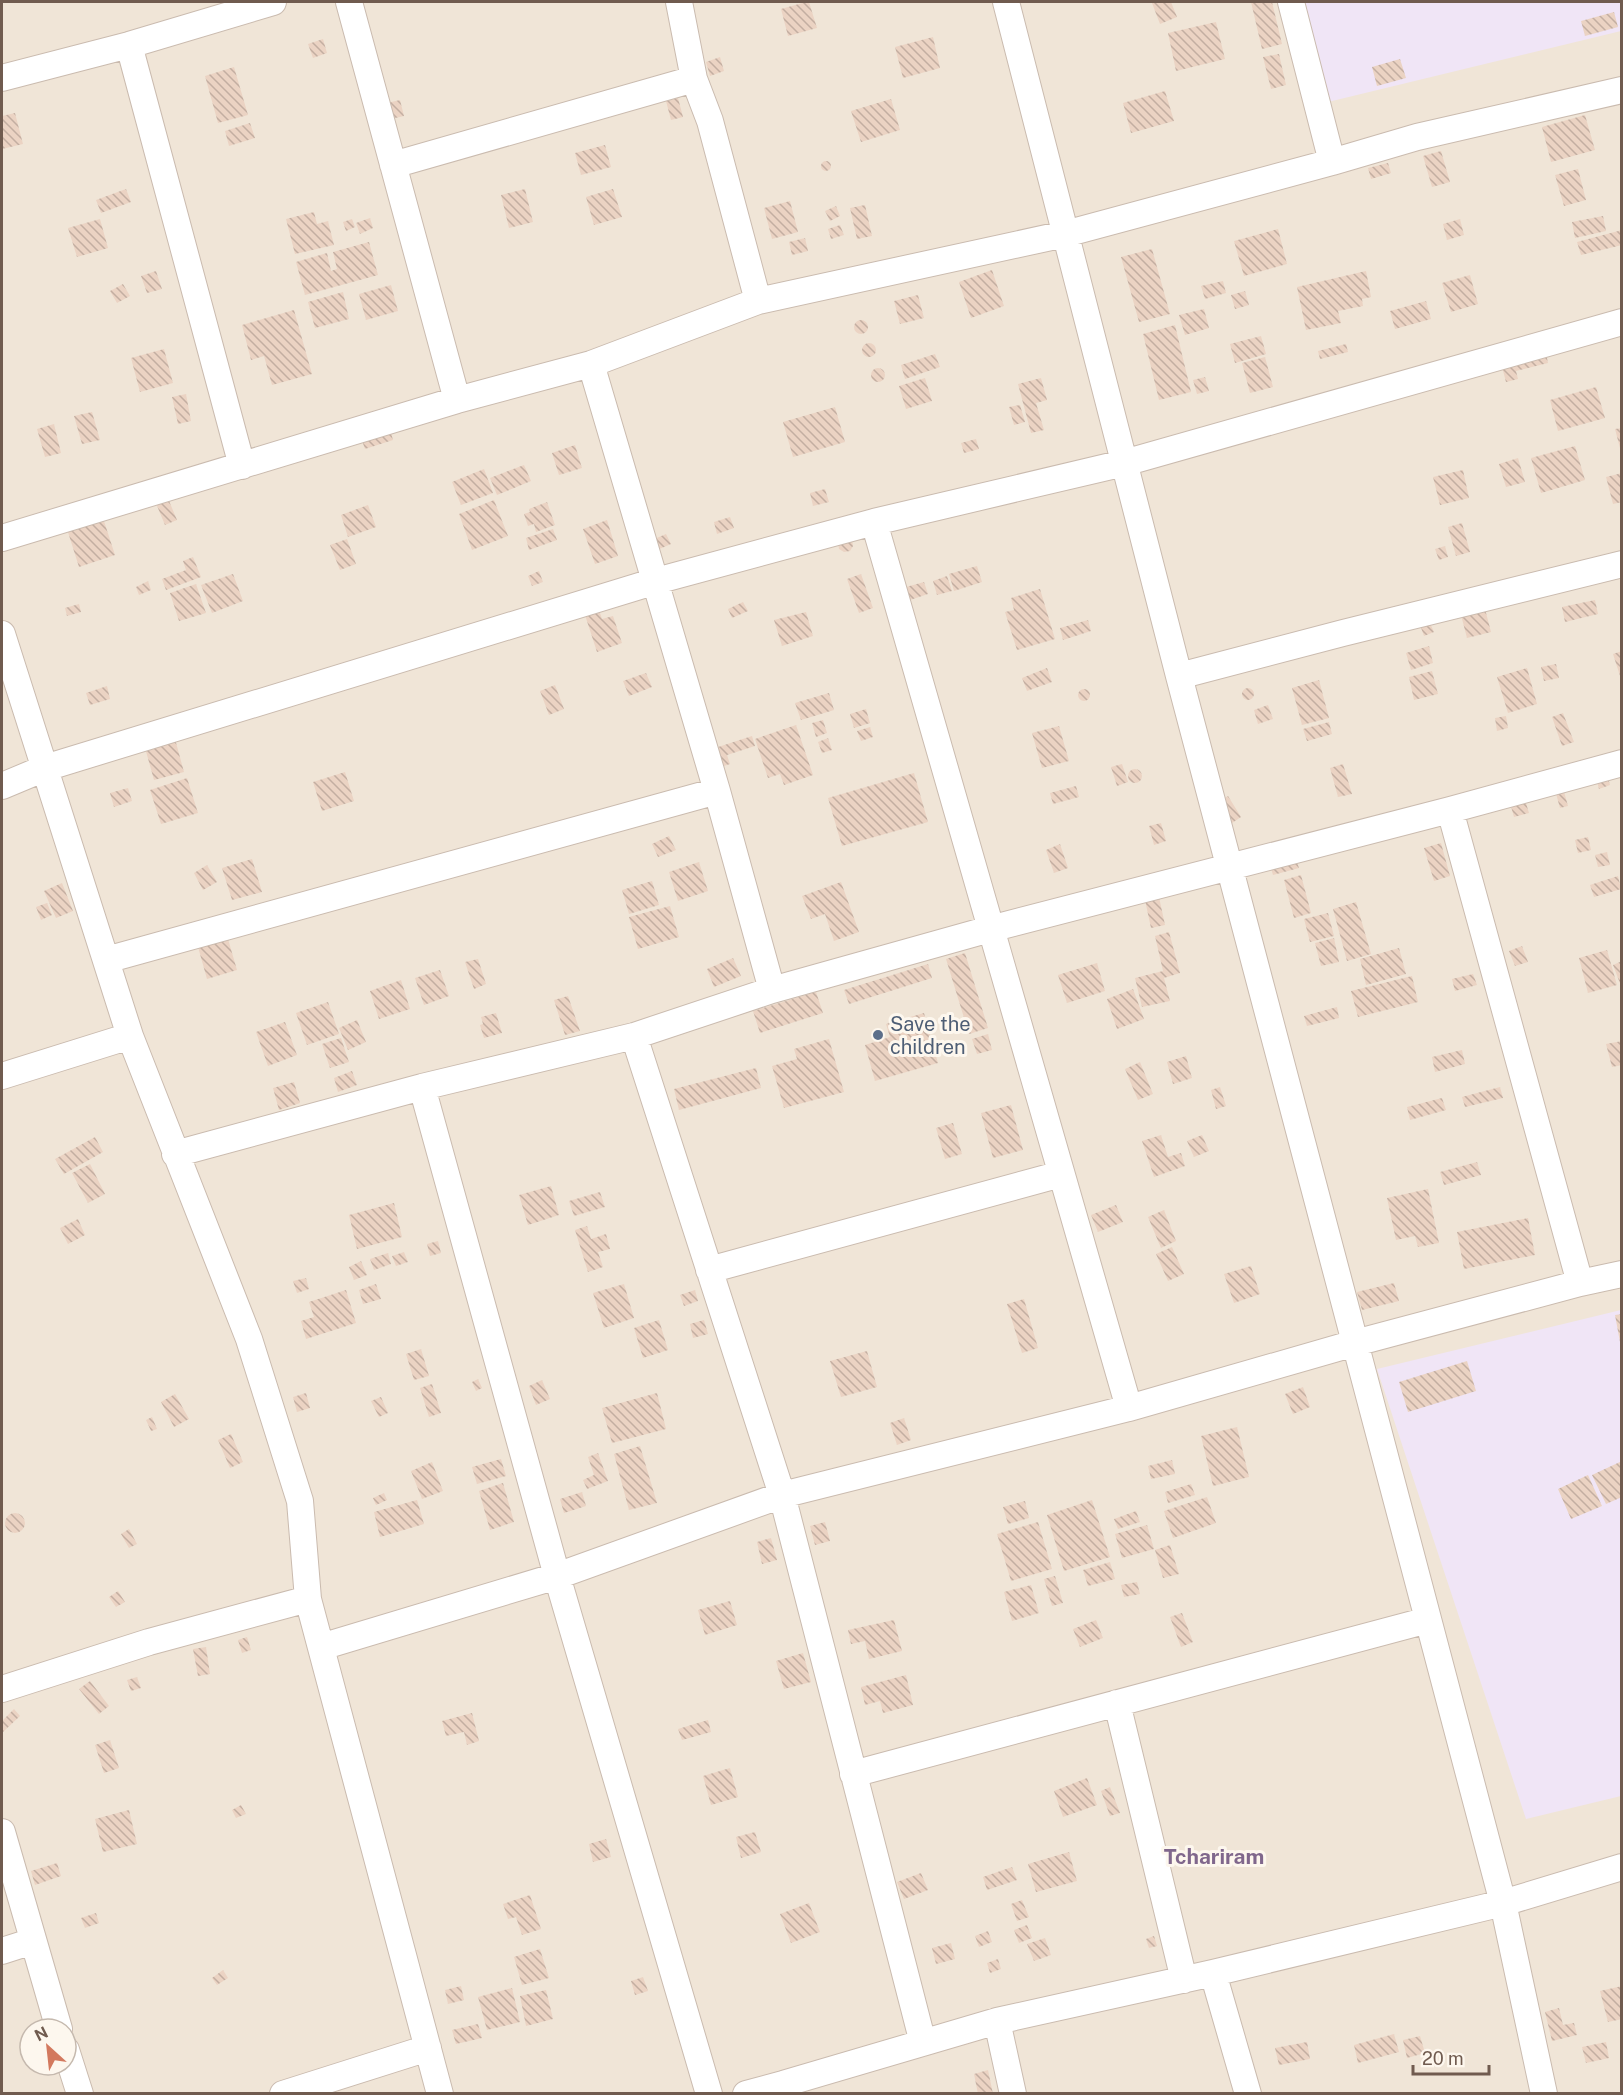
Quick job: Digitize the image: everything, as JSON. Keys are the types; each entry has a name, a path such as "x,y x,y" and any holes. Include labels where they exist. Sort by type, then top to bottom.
{"street":[{"path":"2,78 129,45 273,2"},
{"path":"349,2 457,400"},
{"path":"679,2 693,79 710,121 758,301"},
{"path":"1006,2 1179,676 1503,1903 1544,2094"},
{"path":"1291,2 1332,162"},
{"path":"129,45 242,466"},
{"path":"393,165 693,79"},
{"path":"2,538 457,400 591,364 758,301 1065,234 1332,162 1417,136 1622,90"},
{"path":"2,786 45,768 656,581 874,522 1124,463 1622,322"},
{"path":"591,364 717,791 772,990"},
{"path":"874,522 1129,1408"},
{"path":"1179,676 1622,564"},
{"path":"2,634 130,1036 249,1339 300,1501 308,1599 440,2094"},
{"path":"176,1154 422,1087 634,1036 772,990 990,929 1622,763"},
{"path":"106,960 717,791"},
{"path":"1450,810 1580,1283"},
{"path":"2,1076 130,1036"},
{"path":"634,1036 782,1495 922,2043"},
{"path":"422,1087 557,1576 709,2094"},
{"path":"709,1270 1061,1174"},
{"path":"321,1647 557,1576 782,1495 1129,1408 1355,1343 1622,1274"},
{"path":"2,1689 149,1642 308,1599"},
{"path":"853,1774 1428,1620"},
{"path":"1117,1703 1184,1980"},
{"path":"2,1832 55,2017"},
{"path":"746,2094 784,2089 922,2043 997,2021 1184,1980 1503,1903 1622,1866"},
{"path":"2,1951 33,1941"},
{"path":"1213,1973 1248,2094"},
{"path":"997,2021 1013,2094"},
{"path":"283,2094 428,2048"},
{"path":"75,2077 80,2094"}],"shaded area":[{"path":"2,2 1621,2 1621,2093 2,2094"},
{"path":"1304,2 1621,2 1621,31 1328,102"},
{"path":"1621,1310 1621,1796 1526,1819 1377,1369"}],"building":[{"path":"809,2 817,28 788,36 781,9"},
{"path":"1171,2 1177,17 1160,24 1152,3"},
{"path":"1251,2 1272,2 1282,44 1262,49"},
{"path":"1614,12 1618,27 1585,36 1581,21"},
{"path":"1216,22 1225,59 1176,71 1168,33"},
{"path":"933,37 940,68 903,78 895,47"},
{"path":"323,39 327,53 313,58 308,44"},
{"path":"1279,54 1286,85 1271,89 1263,57"},
{"path":"720,57 724,71 710,76 706,62"},
{"path":"1400,59 1406,78 1377,86 1372,67"},
{"path":"234,67 248,115 218,123 205,76"},
{"path":"1165,91 1174,121 1131,133 1123,103"},
{"path":"678,98 683,117 671,120 666,101"},
{"path":"891,99 900,130 861,142 851,111"},
{"path":"400,100 404,116 391,119 387,103"},
{"path":"15,113 23,144 2,149 2,116"},
{"path":"1585,115 1595,150 1551,162 1542,127"},
{"path":"250,123 255,138 229,146 225,131"},
{"path":"605,145 611,167 581,175 575,153"},
{"path":"1441,151 1450,182 1432,187 1423,156"},
{"path":"826,161 831,166 826,171 821,166"},
{"path":"1388,163 1391,173 1371,179 1368,168"},
{"path":"1578,169 1586,200 1564,206 1555,175"},
{"path":"126,189 131,202 101,213 96,200"},
{"path":"525,189 533,222 509,228 501,195"},
{"path":"613,189 622,217 594,225 586,197"},
{"path":"790,201 798,232 772,239 764,208"},
{"path":"865,205 872,236 857,239 850,208"},
{"path":"836,206 840,216 830,221 825,211"},
{"path":"314,212 317,224 328,221 334,245 295,254 286,219"},
{"path":"1603,216 1606,231 1575,238 1572,222"},
{"path":"370,218 373,228 360,234 356,223"},
{"path":"100,219 108,248 77,257 68,228"},
{"path":"352,219 355,227 346,231 343,222"},
{"path":"1460,219 1464,235 1447,240 1443,224"},
{"path":"840,225 844,235 831,239 828,229"},
{"path":"1278,229 1287,264 1244,276 1234,241"},
{"path":"1622,230 1622,245 1581,255 1577,242"},
{"path":"805,238 808,251 792,255 789,242"},
{"path":"369,242 378,275 305,295 296,262 327,253 331,271 337,269 333,252"},
{"path":"1152,249 1170,314 1139,322 1121,257"},
{"path":"992,270 1004,306 971,318 959,282"},
{"path":"156,271 162,289 147,293 141,276"},
{"path":"1366,271 1371,297 1362,299 1363,306 1338,311 1341,323 1306,330 1297,287"},
{"path":"1470,275 1478,304 1451,312 1442,283"},
{"path":"1223,281 1226,293 1205,299 1201,286"},
{"path":"123,284 130,296 117,303 110,291"},
{"path":"391,285 398,311 366,320 359,294"},
{"path":"1245,291 1249,305 1235,309 1231,295"},
{"path":"343,292 349,319 315,328 308,302"},
{"path":"918,295 924,318 900,324 894,301"},
{"path":"1426,301 1431,319 1395,329 1390,311"},
{"path":"1204,309 1209,328 1185,335 1179,315"},
{"path":"294,310 312,374 272,385 264,356 251,360 242,325"},
{"path":"861,320 866,322 868,327 866,332 861,334 856,332 854,327 856,322"},
{"path":"1175,325 1191,392 1159,400 1143,334"},
{"path":"1261,336 1266,354 1235,363 1230,344"},
{"path":"869,343 874,345 876,350 874,355 869,357 864,355 862,350 864,345"},
{"path":"1346,344 1348,352 1320,359 1318,351"},
{"path":"164,349 173,383 140,392 131,358"},
{"path":"1546,353 1548,363 1516,371 1518,379 1506,382 1501,363"},
{"path":"935,354 940,367 905,379 901,365"},
{"path":"1265,357 1273,387 1250,393 1242,363"},
{"path":"878,368 883,370 885,375 883,380 878,382 873,380 871,375 873,370"},
{"path":"1205,377 1209,391 1197,394 1193,380"},
{"path":"925,378 932,401 906,409 899,386"},
{"path":"1041,378 1047,400 1036,403 1044,430 1031,433 1018,384"},
{"path":"1596,387 1605,418 1558,431 1550,400"},
{"path":"186,394 191,421 178,424 172,397"},
{"path":"1020,405 1025,422 1014,425 1009,407"},
{"path":"835,407 845,442 793,457 783,422"},
{"path":"92,412 100,440 82,444 74,416"},
{"path":"54,424 61,453 45,457 37,429"},
{"path":"389,426 393,440 365,449 360,435"},
{"path":"1622,428 1622,451 1621,452 1615,429"},
{"path":"976,439 979,449 964,453 961,443"},
{"path":"575,445 582,468 559,475 552,453"},
{"path":"1575,446 1585,480 1541,493 1531,458"},
{"path":"1518,458 1525,482 1506,487 1499,464"},
{"path":"524,465 531,481 497,495 490,478"},
{"path":"484,469 493,493 461,505 452,482"},
{"path":"1463,470 1469,498 1440,505 1433,477"},
{"path":"1622,473 1622,502 1613,504 1606,477"},
{"path":"825,489 829,502 813,506 810,493"},
{"path":"167,496 177,520 165,525 155,501"},
{"path":"494,500 508,536 472,550 459,514"},
{"path":"547,502 555,525 536,532 534,524 528,526 524,514 530,512 529,509"},
{"path":"368,505 376,527 348,537 341,515"},
{"path":"730,517 734,528 717,534 714,522"},
{"path":"103,518 115,555 79,567 67,529"},
{"path":"607,520 618,556 595,564 583,529"},
{"path":"1462,523 1470,552 1456,556 1448,527"},
{"path":"553,529 557,540 529,550 526,538"},
{"path":"666,534 671,544 657,550 652,540"},
{"path":"347,539 356,564 340,570 330,545"},
{"path":"852,540 853,546 850,551 844,552 839,549 838,543"},
{"path":"1445,546 1448,557 1439,560 1435,549"},
{"path":"193,557 201,577 166,590 162,579 186,570 183,561"},
{"path":"977,566 982,582 954,591 949,574"},
{"path":"539,571 543,582 532,586 528,576"},
{"path":"233,574 243,601 212,613 201,585"},
{"path":"861,574 873,608 859,613 847,579"},
{"path":"947,576 952,591 937,595 933,581"},
{"path":"148,581 151,590 139,595 136,587"},
{"path":"924,582 928,594 910,600 906,587"},
{"path":"196,584 206,613 179,621 170,593"},
{"path":"1040,589 1055,639 1017,650 1005,612 1014,610 1011,598"},
{"path":"1595,600 1598,614 1565,622 1562,607"},
{"path":"743,602 748,611 732,618 728,609"},
{"path":"79,604 81,612 67,616 65,608"},
{"path":"598,607 602,619 613,616 622,643 597,652 584,612"},
{"path":"1485,609 1491,632 1467,638 1461,615"},
{"path":"806,612 813,636 782,646 774,620"},
{"path":"1088,620 1091,631 1063,640 1060,628"},
{"path":"1429,621 1434,632 1424,636 1420,625"},
{"path":"1429,646 1433,663 1411,670 1406,653"},
{"path":"1622,651 1622,679 1621,679 1613,654"},
{"path":"1556,664 1559,678 1544,681 1541,667"},
{"path":"1047,668 1052,682 1027,691 1022,678"},
{"path":"1527,668 1537,704 1508,713 1497,677"},
{"path":"1432,671 1438,694 1414,700 1409,677"},
{"path":"646,673 652,687 629,696 623,681"},
{"path":"1319,680 1329,718 1302,725 1292,688"},
{"path":"555,685 564,709 549,715 540,691"},
{"path":"107,686 110,699 90,705 86,693"},
{"path":"1250,688 1254,694 1250,700 1246,700 1242,692"},
{"path":"1086,689 1090,695 1086,701 1082,701 1078,693"},
{"path":"829,693 834,710 801,720 795,703"},
{"path":"1268,705 1273,719 1258,724 1254,710"},
{"path":"866,709 870,723 854,728 850,714"},
{"path":"1563,713 1574,742 1562,746 1552,717"},
{"path":"1506,716 1508,728 1497,731 1495,718"},
{"path":"823,720 827,733 816,737 812,723"},
{"path":"1329,722 1332,734 1307,741 1303,729"},
{"path":"796,725 813,775 784,785 780,774 768,778 755,739"},
{"path":"1059,726 1069,761 1042,768 1032,733"},
{"path":"870,727 873,737 861,741 857,731"},
{"path":"172,728 184,772 154,780 142,737"},
{"path":"752,736 755,746 727,755 730,764 718,768 712,749"},
{"path":"828,738 832,750 822,753 818,742"},
{"path":"1122,764 1128,782 1117,786 1111,767"},
{"path":"1343,764 1352,794 1338,797 1330,768"},
{"path":"1135,769 1140,771 1142,776 1140,781 1135,783 1130,781 1128,776 1130,771"},
{"path":"345,772 354,801 322,811 313,782"},
{"path":"914,773 928,822 842,846 828,798"},
{"path":"1607,774 1610,785 1599,789 1596,778"},
{"path":"187,778 198,813 161,824 150,790"},
{"path":"1076,786 1079,797 1053,804 1050,793"},
{"path":"128,788 132,801 114,807 110,793"},
{"path":"1563,788 1568,806 1560,808 1555,790"},
{"path":"1228,796 1241,817 1229,825 1216,803"},
{"path":"1525,800 1529,813 1514,817 1510,803"},
{"path":"1161,823 1166,841 1154,845 1149,826"},
{"path":"669,836 676,850 658,857 652,844"},
{"path":"1588,837 1591,850 1578,853 1575,840"},
{"path":"1441,843 1450,876 1434,881 1424,848"},
{"path":"1060,844 1068,868 1054,873 1046,850"},
{"path":"1607,852 1610,865 1598,867 1595,855"},
{"path":"1295,856 1299,868 1273,875 1269,862"},
{"path":"252,859 262,892 232,900 222,868"},
{"path":"699,862 708,891 678,901 669,872"},
{"path":"207,865 217,882 203,890 194,873"},
{"path":"1301,875 1311,913 1294,918 1284,880"},
{"path":"1618,876 1621,889 1594,897 1590,885"},
{"path":"652,881 659,905 629,914 622,890"},
{"path":"841,882 859,932 834,941 825,914 811,919 802,896"},
{"path":"62,883 73,911 56,918 44,891"},
{"path":"1159,897 1165,925 1151,928 1145,900"},
{"path":"1356,902 1371,954 1347,961 1333,909"},
{"path":"47,903 52,915 41,920 36,907"},
{"path":"670,906 679,937 638,949 629,917"},
{"path":"1328,913 1334,936 1310,942 1304,919"},
{"path":"1169,932 1180,973 1164,978 1170,1001 1142,1007 1135,978 1163,971 1155,936"},
{"path":"1334,938 1339,962 1321,966 1315,943"},
{"path":"228,939 237,970 207,979 198,947"},
{"path":"1522,946 1528,962 1515,966 1509,951"},
{"path":"1399,948 1406,974 1366,985 1360,959"},
{"path":"1607,950 1617,985 1588,993 1579,958"},
{"path":"965,953 988,1028 969,1034 946,959"},
{"path":"733,958 741,976 714,987 707,969"},
{"path":"478,959 486,984 474,989 465,962"},
{"path":"1622,961 1622,986 1621,986 1613,965"},
{"path":"1097,963 1105,991 1067,1003 1058,975"},
{"path":"928,964 932,978 849,1004 844,990"},
{"path":"440,970 449,996 424,1005 415,978"},
{"path":"1473,974 1477,985 1455,991 1452,979"},
{"path":"1412,976 1418,1002 1358,1017 1351,991"},
{"path":"401,980 410,1009 379,1019 370,991"},
{"path":"1133,989 1144,1019 1117,1029 1107,999"},
{"path":"816,992 823,1013 760,1033 753,1011"},
{"path":"568,996 580,1031 565,1035 554,1000"},
{"path":"328,1002 339,1034 307,1045 296,1013"},
{"path":"1337,1007 1339,1018 1307,1026 1304,1016"},
{"path":"496,1013 502,1033 484,1038 480,1025 483,1024 481,1017"},
{"path":"924,1013 938,1063 875,1081 865,1045 890,1037 886,1024"},
{"path":"357,1020 366,1042 348,1050 339,1028"},
{"path":"285,1022 297,1055 268,1066 256,1032"},
{"path":"988,1034 992,1050 977,1054 972,1039"},
{"path":"341,1038 349,1062 330,1068 322,1044"},
{"path":"829,1039 844,1092 784,1108 772,1066 797,1059 794,1049"},
{"path":"1622,1041 1622,1065 1612,1067 1606,1044"},
{"path":"1462,1050 1465,1064 1435,1072 1432,1057"},
{"path":"1186,1056 1192,1078 1173,1084 1167,1062"},
{"path":"1140,1062 1153,1094 1138,1100 1125,1069"},
{"path":"756,1068 761,1088 679,1110 674,1089"},
{"path":"352,1071 357,1085 338,1092 334,1078"},
{"path":"294,1082 300,1103 279,1110 273,1088"},
{"path":"1220,1087 1226,1106 1216,1109 1211,1090"},
{"path":"1500,1087 1503,1098 1465,1107 1462,1097"},
{"path":"1442,1098 1446,1110 1410,1120 1407,1107"},
{"path":"1011,1105 1023,1150 993,1158 981,1113"},
{"path":"953,1123 962,1154 945,1159 936,1128"},
{"path":"1161,1135 1168,1157 1181,1153 1185,1166 1154,1177 1142,1141"},
{"path":"1202,1135 1209,1151 1194,1157 1187,1141"},
{"path":"95,1137 103,1152 64,1174 55,1159"},
{"path":"1477,1162 1481,1175 1444,1185 1440,1172"},
{"path":"90,1164 105,1194 88,1203 72,1173"},
{"path":"551,1186 559,1215 528,1225 519,1195"},
{"path":"1428,1189 1439,1243 1418,1247 1415,1236 1396,1240 1387,1198"},
{"path":"600,1192 605,1207 574,1216 569,1201"},
{"path":"394,1203 402,1237 357,1249 349,1215"},
{"path":"1116,1205 1123,1222 1098,1232 1091,1215"},
{"path":"1164,1210 1176,1241 1161,1248 1148,1217"},
{"path":"1528,1218 1535,1255 1464,1269 1457,1232"},
{"path":"78,1219 85,1235 68,1244 60,1228"},
{"path":"587,1226 591,1239 606,1234 610,1249 598,1252 603,1267 588,1272 575,1230"},
{"path":"438,1241 441,1253 430,1256 427,1244"},
{"path":"1172,1247 1184,1274 1168,1281 1156,1254"},
{"path":"404,1252 408,1262 396,1266 392,1256"},
{"path":"388,1253 391,1264 374,1270 370,1259"},
{"path":"361,1261 367,1275 354,1280 349,1267"},
{"path":"1251,1266 1260,1294 1234,1303 1224,1274"},
{"path":"306,1278 309,1289 297,1293 293,1281"},
{"path":"1394,1283 1399,1301 1362,1310 1357,1292"},
{"path":"376,1284 381,1299 363,1304 359,1290"},
{"path":"624,1284 634,1318 604,1328 593,1293"},
{"path":"346,1290 356,1323 306,1339 301,1321 314,1317 309,1302"},
{"path":"695,1290 698,1301 684,1306 680,1295"},
{"path":"1024,1299 1038,1348 1022,1353 1007,1304"},
{"path":"1622,1314 1622,1342 1620,1342 1615,1315"},
{"path":"659,1320 668,1350 643,1358 634,1328"},
{"path":"704,1320 708,1334 693,1338 690,1324"},
{"path":"421,1349 429,1376 414,1380 406,1354"},
{"path":"867,1351 877,1387 841,1397 830,1361"},
{"path":"1467,1361 1476,1391 1408,1412 1399,1382"},
{"path":"478,1379 482,1388 476,1391 472,1382"},
{"path":"542,1380 550,1399 536,1405 529,1386"},
{"path":"432,1384 441,1413 429,1417 420,1388"},
{"path":"1303,1387 1310,1407 1293,1414 1285,1394"},
{"path":"306,1393 310,1408 297,1412 293,1397"},
{"path":"657,1393 666,1429 612,1443 602,1408"},
{"path":"175,1394 189,1419 174,1427 161,1402"},
{"path":"381,1397 388,1413 379,1417 371,1401"},
{"path":"152,1417 157,1429 151,1431 146,1420"},
{"path":"904,1418 911,1440 897,1445 890,1423"},
{"path":"1237,1427 1249,1477 1213,1486 1201,1436"},
{"path":"231,1434 243,1462 230,1468 218,1440"},
{"path":"640,1446 657,1503 629,1510 614,1454"},
{"path":"598,1453 608,1481 587,1489 583,1480 594,1475 588,1457"},
{"path":"501,1459 506,1476 477,1484 472,1467"},
{"path":"1172,1460 1175,1474 1151,1479 1148,1466"},
{"path":"1622,1461 1622,1497 1606,1504 1592,1475"},
{"path":"432,1462 443,1491 422,1499 411,1471"},
{"path":"1588,1475 1602,1506 1571,1519 1558,1489"},
{"path":"503,1483 514,1522 490,1530 479,1491"},
{"path":"1191,1484 1195,1495 1168,1503 1165,1492"},
{"path":"582,1492 586,1506 564,1513 560,1499"},
{"path":"384,1493 387,1500 376,1505 373,1498"},
{"path":"1207,1497 1216,1523 1173,1538 1164,1511"},
{"path":"417,1500 424,1524 380,1537 374,1512"},
{"path":"1092,1500 1110,1557 1064,1571 1047,1515"},
{"path":"1025,1501 1029,1518 1008,1524 1003,1507"},
{"path":"1136,1511 1140,1522 1118,1529 1114,1519"},
{"path":"15,1513 22,1516 25,1523 22,1530 15,1533 8,1530 5,1523 8,1516"},
{"path":"825,1522 830,1541 815,1545 810,1526"},
{"path":"1038,1522 1052,1569 1011,1581 997,1534"},
{"path":"1147,1525 1154,1549 1122,1558 1115,1534"},
{"path":"129,1529 137,1544 129,1548 121,1534"},
{"path":"771,1538 777,1560 762,1564 757,1542"},
{"path":"1170,1545 1179,1574 1163,1578 1155,1550"},
{"path":"1110,1562 1115,1579 1088,1586 1083,1570"},
{"path":"1055,1576 1063,1603 1052,1606 1044,1579"},
{"path":"1137,1582 1140,1594 1124,1597 1121,1585"},
{"path":"1031,1585 1039,1613 1012,1621 1004,1592"},
{"path":"118,1591 125,1602 116,1607 109,1597"},
{"path":"730,1601 737,1625 705,1635 698,1610"},
{"path":"1182,1613 1193,1642 1181,1647 1170,1617"},
{"path":"894,1620 902,1651 869,1659 865,1641 851,1644 848,1630"},
{"path":"1096,1620 1103,1638 1080,1647 1073,1629"},
{"path":"247,1637 251,1650 242,1653 238,1640"},
{"path":"206,1647 210,1674 198,1676 193,1649"},
{"path":"803,1653 811,1682 784,1689 776,1661"},
{"path":"906,1675 913,1705 883,1713 880,1701 865,1705 861,1687"},
{"path":"137,1677 141,1688 131,1691 127,1680"},
{"path":"90,1681 109,1706 99,1714 79,1689"},
{"path":"14,1709 20,1716 2,1733 2,1721"},
{"path":"472,1713 479,1741 467,1745 464,1732 446,1736 442,1721"},
{"path":"708,1720 711,1732 682,1740 678,1729"},
{"path":"110,1740 119,1768 104,1773 95,1745"},
{"path":"730,1768 738,1797 711,1805 703,1776"},
{"path":"1087,1778 1097,1805 1063,1817 1054,1791"},
{"path":"1110,1787 1120,1813 1110,1816 1101,1791"},
{"path":"241,1805 246,1814 236,1818 232,1810"},
{"path":"129,1810 137,1844 103,1852 95,1819"},
{"path":"755,1832 761,1852 741,1858 736,1837"},
{"path":"606,1839 611,1857 593,1862 589,1844"},
{"path":"1069,1852 1077,1881 1036,1892 1028,1864"},
{"path":"57,1863 61,1876 35,1885 31,1871"},
{"path":"1012,1867 1017,1880 987,1890 983,1877"},
{"path":"921,1873 928,1890 904,1899 897,1882"},
{"path":"530,1895 541,1929 522,1935 516,1917 508,1919 503,1904"},
{"path":"1022,1900 1029,1917 1017,1921 1011,1904"},
{"path":"809,1903 820,1932 791,1943 780,1914"},
{"path":"96,1913 99,1923 85,1928 81,1918"},
{"path":"1027,1925 1032,1938 1019,1943 1014,1930"},
{"path":"988,1931 992,1942 979,1947 975,1936"},
{"path":"1154,1936 1157,1946 1149,1948 1146,1939"},
{"path":"1045,1938 1051,1955 1034,1961 1027,1944"},
{"path":"951,1943 955,1959 936,1964 932,1948"},
{"path":"540,1949 549,1978 522,1985 514,1957"},
{"path":"998,1959 1001,1969 990,1973 987,1963"},
{"path":"223,1970 228,1978 217,1985 212,1978"},
{"path":"643,1977 648,1991 635,1995 631,1981"},
{"path":"461,1986 464,2000 448,2004 445,1990"},
{"path":"1622,1986 1622,2019 1608,2022 1600,1991"},
{"path":"512,1988 520,2022 487,2030 478,1997"},
{"path":"546,1990 553,2019 526,2026 520,1996"},
{"path":"1559,2008 1563,2025 1574,2023 1577,2035 1552,2041 1545,2012"},
{"path":"478,2024 482,2038 456,2044 452,2030"},
{"path":"1394,2034 1399,2052 1358,2063 1354,2045"},
{"path":"1420,2036 1425,2053 1407,2058 1403,2040"},
{"path":"1307,2042 1310,2059 1279,2065 1275,2048"},
{"path":"1606,2042 1609,2058 1586,2063 1582,2047"},
{"path":"988,2070 993,2094 978,2094 974,2074"}],"place":[{"name":"Save the children","path":"878,1035"}],"district":[{"name":"Tchariram","path":"1214,1856"}]}
